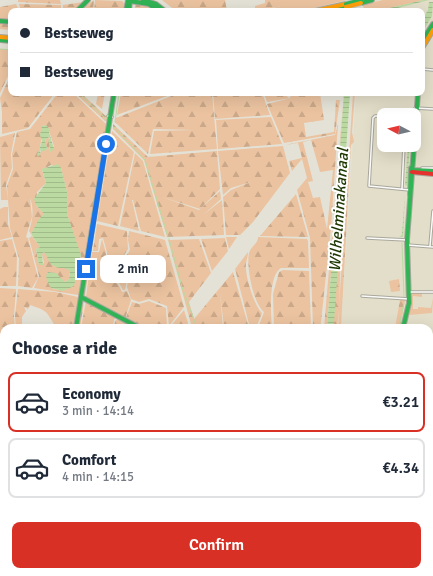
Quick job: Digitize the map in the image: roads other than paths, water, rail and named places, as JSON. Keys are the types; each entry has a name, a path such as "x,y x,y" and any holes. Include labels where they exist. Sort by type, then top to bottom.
{"main road":[{"path":"80,8 88,0"},
{"path":"80,8 92,0"},
{"path":"125,0 149,4 155,8"},
{"path":"141,0 156,4 161,8"},
{"path":"331,8 372,0"},
{"path":"425,36 433,24"},
{"path":"425,43 433,30"},
{"path":"77,324 114,96"},
{"path":"416,108 417,96"},
{"path":"412,152 412,171"},
{"path":"404,324 409,300 407,243 413,152"},
{"path":"412,171 433,171"},
{"path":"81,296 132,324"}],"street":[{"path":"421,108 433,109"},
{"path":"377,116 373,118 370,186 410,190"},
{"path":"402,189 404,152"},
{"path":"422,168 433,171"},
{"path":"430,246 433,211"},
{"path":"367,238 433,247"},
{"path":"409,292 433,292"},
{"path":"362,296 409,300"}],"water":[{"path":"424,0 429,0 398,8 389,8"},
{"path":"429,2 433,2 432,16 425,28 425,15 428,10"},
{"name":"Wilhelminakanaal","path":"344,96 350,96 334,323 327,324"},
{"path":"46,125 50,130 49,132 54,149 50,152 50,143 48,141 50,138 49,137 45,140 47,149 43,152 41,148 40,155 37,157 42,141 40,135 42,126"},
{"path":"407,152 409,152 407,186 405,185"},
{"path":"58,164 61,168 67,192 67,214 81,255 74,286 63,291 51,288 46,276 48,272 56,273 65,282 69,279 70,271 52,265 44,252 42,254 43,265 39,265 36,249 40,247 31,234 39,219 44,214 36,205 34,199 46,183 42,169"},
{"path":"405,194 403,237 399,237 402,235"}],"waterway":[{"path":"0,49 8,50"},
{"path":"82,96 108,121"},
{"path":"115,122 119,96"},
{"path":"114,127 145,160 168,237"},
{"path":"169,239 182,287 196,324"},
{"path":"402,243 404,297"},
{"path":"400,324 404,302"}]}
